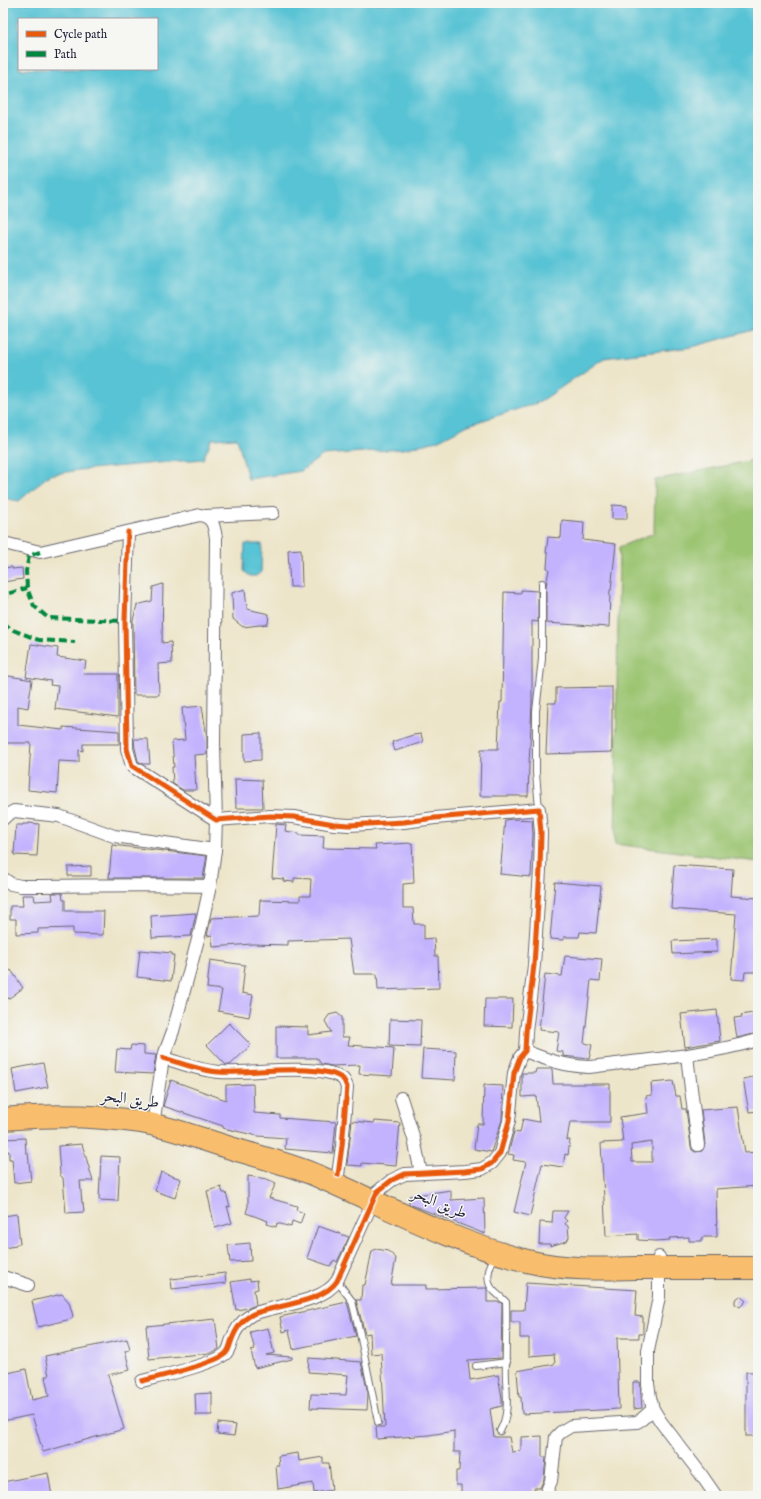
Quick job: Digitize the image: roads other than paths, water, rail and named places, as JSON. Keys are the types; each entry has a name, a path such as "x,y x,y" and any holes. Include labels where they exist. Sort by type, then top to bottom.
{"highway":[{"name":"طريق البحر","path":"3,1110 37,1107 72,1107 122,1110 318,1176 494,1240 530,1249 659,1263 758,1268"},
{"name":"طريق البحر","path":"3,1119 23,1117 99,1118 142,1122 154,1120 212,1129 338,1175 374,1197 448,1234 496,1252 528,1261 568,1268 758,1256"}],"street":[{"path":"3,544 40,552 200,515 273,513"},
{"path":"154,1120 163,1058 200,932 210,886 215,850 216,820 214,744 216,538 213,523 206,516"},
{"path":"128,532 126,658 127,749 132,766 216,820 271,816 294,817 349,825 404,822 442,817 539,809 541,833 534,965 525,1050 515,1069 509,1121 503,1147 495,1160 486,1167 475,1170 410,1173 400,1176 374,1197 337,1281 331,1288 321,1294 292,1304 256,1313 245,1319 235,1330 226,1353 221,1357 193,1367 142,1381"},
{"path":"3,819 14,811 58,816 114,836 215,850"},
{"path":"3,878 10,884 21,886 144,884 210,886"},
{"path":"525,1050 551,1061 577,1066 589,1066 687,1056 728,1049 758,1040"},
{"path":"687,1056 698,1145"},
{"path":"163,1058 214,1071 313,1070 330,1073 344,1080 347,1087 338,1175"},
{"path":"401,1098 414,1139 421,1173"},
{"path":"659,1263 659,1297 648,1351 648,1384 653,1409 716,1496"},
{"path":"3,1277 28,1285"},
{"path":"545,1496 551,1481 556,1437 561,1432 571,1426 637,1422 642,1420 653,1409"}],"lane":[{"path":"539,809 536,773 536,711 542,659 542,583"},
{"path":"496,1252 489,1268 488,1279 493,1290 506,1302 506,1379 508,1400 505,1423 500,1431"},
{"path":"337,1281 352,1301 378,1422"},
{"path":"476,1366 507,1362"}],"water":[{"path":"3,3 758,3 758,327 753,330 692,347 604,358 540,402 468,425 437,441 403,449 323,455 301,471 248,479 237,438 212,439 203,459 79,470 49,475 19,501 3,498"},
{"path":"245,544 262,544 261,572 256,576 250,576 244,571"}]}
